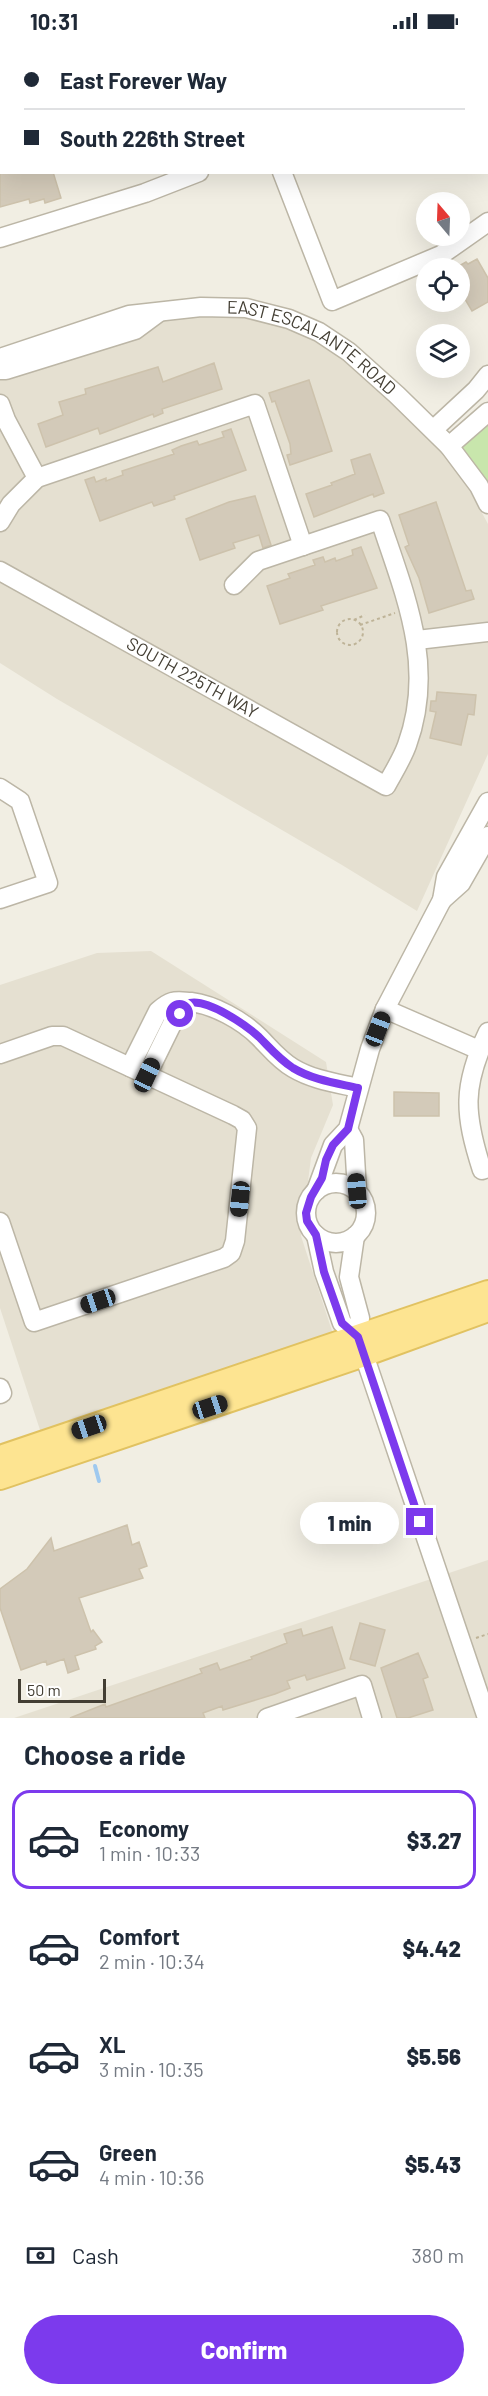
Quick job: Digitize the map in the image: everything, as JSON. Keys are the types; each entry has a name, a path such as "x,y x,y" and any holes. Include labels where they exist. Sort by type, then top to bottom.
{"main road":[{"path":"0,1478 361,1346 488,1292"},
{"path":"0,1457 361,1346 488,1310"}],"street":[{"path":"0,238 134,196 194,174"},
{"path":"283,174 332,301 441,255 488,222"},
{"name":"EAST ESCALANTE ROAD","path":"0,358 129,315 201,307 246,308 289,319 319,332 349,352 442,438 479,486 488,504"},
{"name":"EAST ESCALANTE ROAD","path":"0,370 135,330 158,313"},
{"path":"442,438 488,375"},
{"path":"0,404 6,420 37,477"},
{"path":"0,522 11,504 37,477 255,404 303,546"},
{"path":"442,438 488,411"},
{"path":"234,585 258,561 380,520 417,640 488,632"},
{"name":"SOUTH 225TH WAY","path":"0,571 386,786 407,745 419,696 420,663 417,640"},
{"path":"0,788 20,801 48,883 0,899"},
{"path":"361,1346 342,1323 324,1272 316,1235 307,1221 306,1213 333,1145 348,1129 358,1088 385,1009 442,900 446,877 488,802"},
{"path":"442,900 461,883 488,836"},
{"path":"130,1067 158,1011 174,1001 186,1000 190,1003 206,1004 242,1024 284,1062 306,1075 358,1088"},
{"path":"147,1075 174,1020 187,1010 190,1003"},
{"path":"385,1009 479,1050"},
{"path":"485,1169 468,1122 468,1094 479,1050 488,1032"},
{"path":"0,1054 60,1035 233,1115 245,1124 247,1135 235,1241 231,1253 224,1258 34,1322 0,1222"},
{"path":"348,1129 354,1140 357,1191 365,1206 366,1214 355,1236 349,1277 360,1318 361,1346 487,1718"},
{"path":"316,1191 332,1183 341,1183 357,1191"},
{"path":"316,1235 325,1241 335,1243 355,1236"},
{"path":"0,1388 2,1393 0,1394"},
{"path":"267,1718 362,1685 372,1718"}],"path":[{"path":"360,625 409,608"},
{"path":"354,620 360,625 363,633 361,640 355,645 348,645 341,642 338,628 342,622 365,615"}],"shaded area":[{"path":"201,315 246,317 297,331 345,356 426,433 463,478 488,524 488,754 417,911 57,699 0,663 0,379 159,320"},
{"path":"151,951 326,1062 333,1105 311,1158 301,1236 333,1334 41,1433 0,1308 0,985 97,953"},
{"path":"488,1560 488,1718 14,1718"}],"green space":[{"path":"488,417 488,492 460,451 470,435"}],"building":[{"path":"0,174 54,174 61,198 45,203 44,199 30,203 29,199 0,207"},
{"path":"477,259 488,278 488,302 472,311 470,308 470,263"},
{"path":"214,363 222,389 162,409 163,413 154,417 153,414 100,434 98,428 46,447 38,424 63,415 59,402 86,394 85,389 158,367 163,382"},
{"path":"309,380 332,451 290,465 287,455 291,454 290,444 275,401 272,402 269,393"},
{"path":"231,429 246,470 174,496 175,499 154,506 152,502 100,521 85,480 94,477 96,482 106,478 106,481 123,475 122,471 174,454 172,450 181,446 197,441 199,445 224,437 222,432"},
{"path":"370,454 384,493 374,497 373,494 314,517 306,494 355,474 351,460"},
{"path":"255,496 271,545 263,548 259,535 233,543 235,548 200,560 186,519 229,502"},
{"path":"436,502 466,591 471,590 474,599 429,613 419,578 405,547 409,545 399,515"},
{"path":"361,547 377,588 321,606 323,610 280,624 267,586 290,578 288,574 315,565 313,560 323,557 325,562 335,558 336,561 353,555 352,550"},
{"path":"437,692 476,695 474,715 468,714 461,745 430,738 436,712 430,711 431,701 436,701"},
{"path":"394,1092 439,1093 439,1116 394,1116"},
{"path":"127,1525 132,1545 139,1542 147,1566 139,1569 143,1578 79,1598 91,1632 93,1630 102,1642 95,1646 96,1649 75,1656 79,1669 68,1673 64,1659 47,1665 46,1661 21,1670 0,1608 0,1589 27,1569 51,1538 54,1551"},
{"path":"360,1623 385,1630 375,1666 350,1659"},
{"path":"332,1627 345,1668 307,1680 305,1675 287,1681 290,1688 275,1694 223,1710 222,1706 203,1713 205,1718 70,1718 105,1704 106,1707 194,1676 202,1673 200,1669 217,1663 220,1670 252,1659 251,1657 287,1643 284,1634 301,1629 303,1636"},
{"path":"418,1653 428,1677 423,1679 433,1710 408,1718 397,1718 381,1668"}],"waterway":[{"path":"95,1466 99,1481"}],"route":[{"path":"180,1014 187,1010 190,1003 206,1004 251,1030 274,1054 306,1075 358,1088 348,1129 333,1145 326,1160 322,1178 307,1205 307,1221 316,1235 324,1272 342,1323 358,1337 420,1522"}]}
